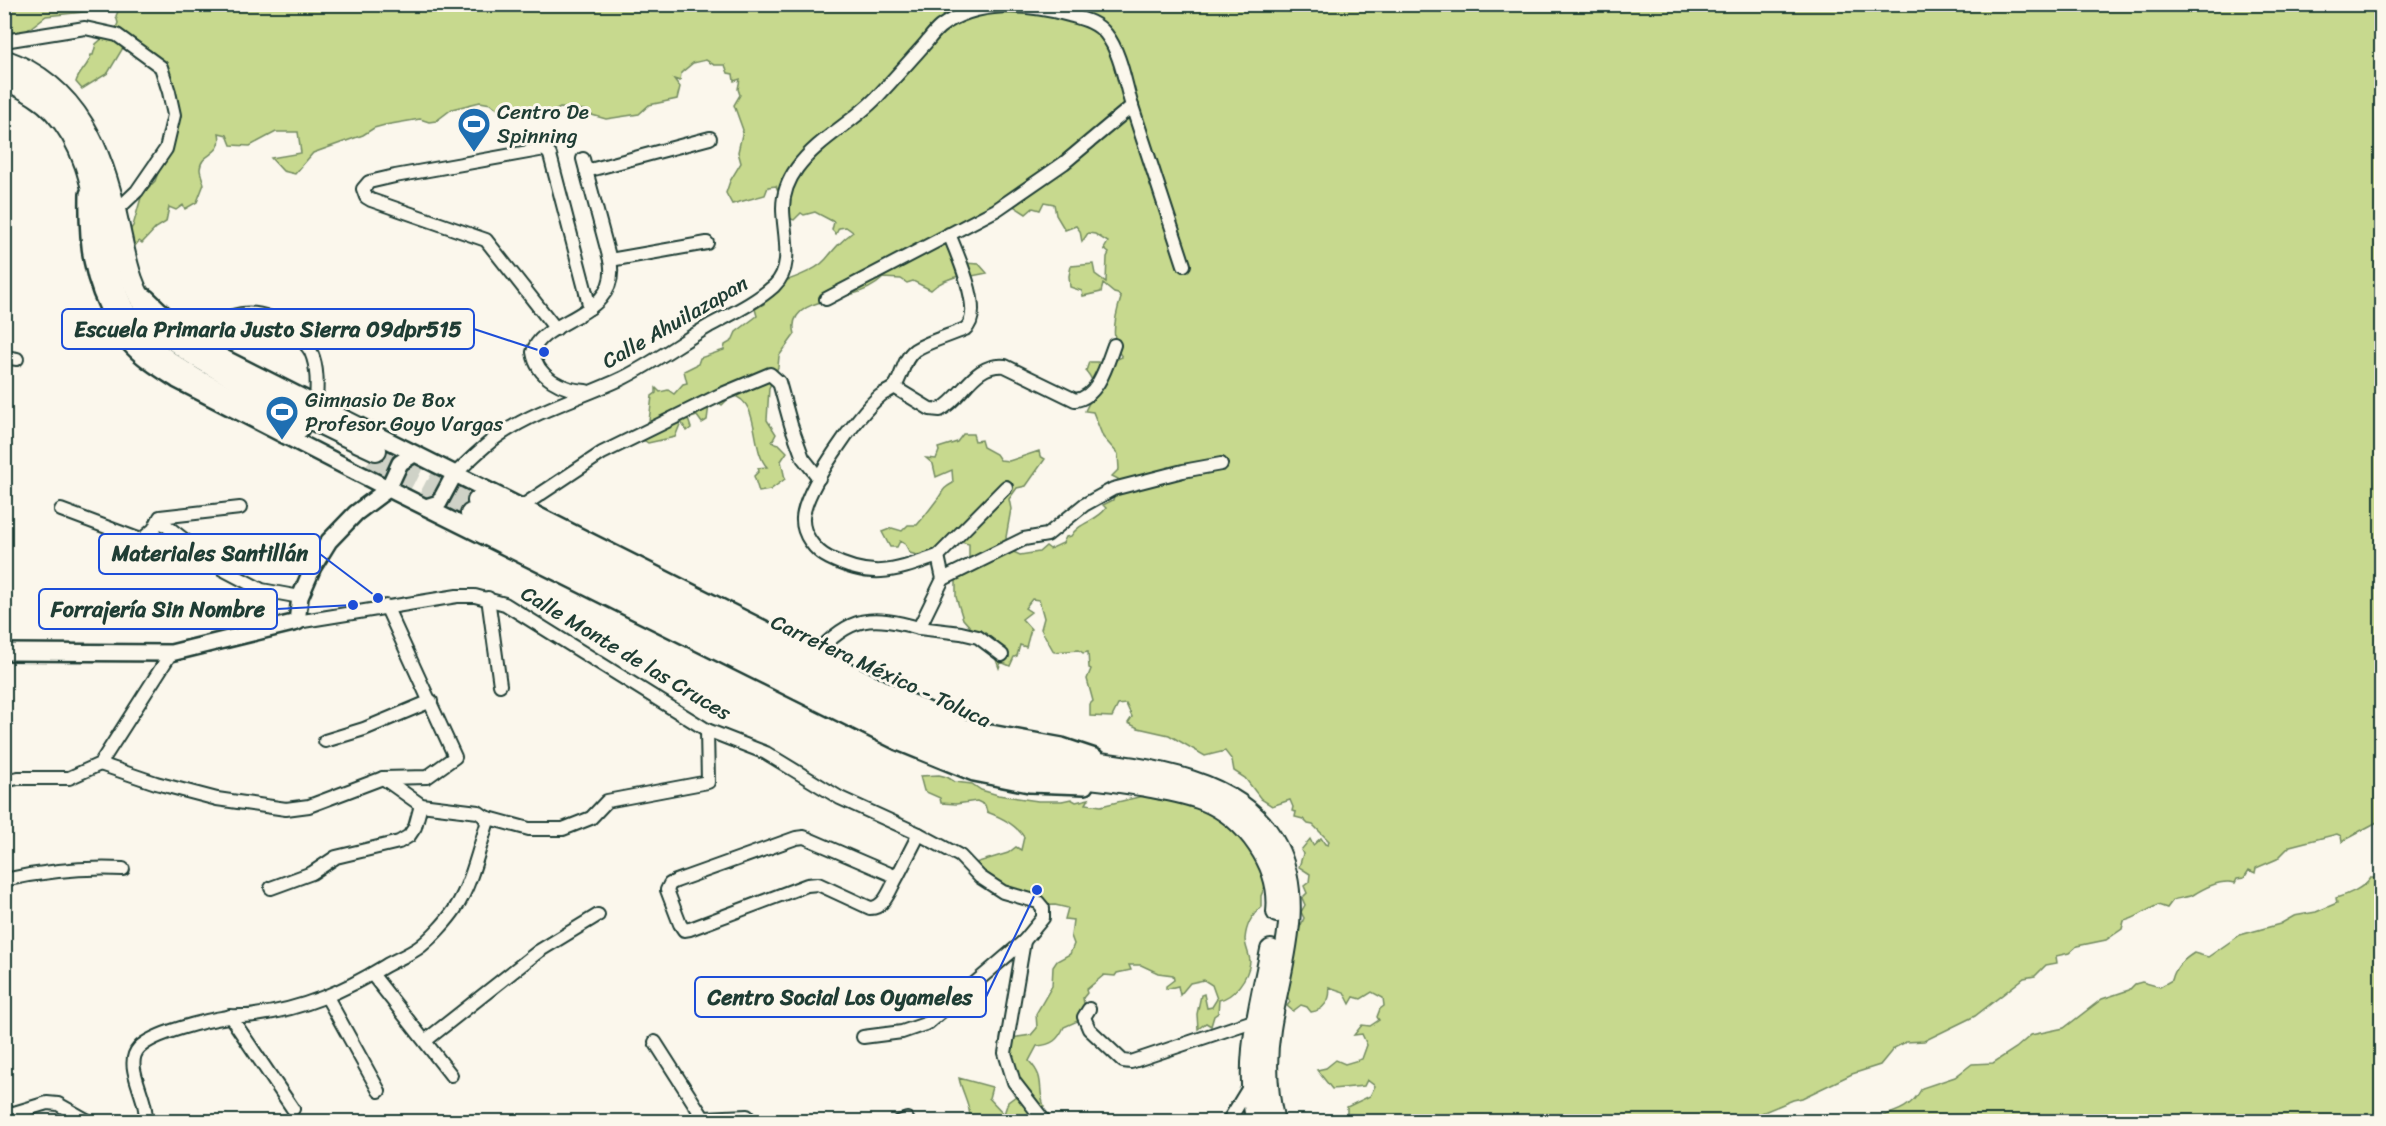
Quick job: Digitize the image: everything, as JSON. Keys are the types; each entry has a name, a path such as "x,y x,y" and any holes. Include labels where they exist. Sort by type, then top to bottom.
{"main road":[{"path":"4,60 44,82 72,107 87,129 102,160 131,279 140,300 155,321 188,351 373,455 205,383 154,351 136,331 117,297 105,256 88,173 77,143 54,111 28,91 4,78"},
{"name":"Carretera México - Toluca","path":"1257,1122 1251,1084 1256,1020 1274,938 1278,903 1276,886 1264,854 1232,816 1205,800 1147,786 992,765 948,750 474,507 968,740 995,748 1130,768 1201,784 1229,797 1251,813 1264,827 1282,859 1289,884 1291,904 1270,1032 1267,1070 1267,1087 1274,1122"}],"street":[{"name":"Calle Ahuilazapan","path":"454,475 484,447 510,428 587,391 614,382 640,369 748,305 776,284 782,274 786,254 784,197 794,172 805,156 857,116 876,98 939,28 956,18 983,9 1015,6 1047,9 1095,23 1107,35 1120,66 1132,106"},
{"path":"4,41 85,28 117,35 161,67 174,115 166,149 137,191 116,211"},
{"path":"826,298 996,210 1055,170 1132,106 1184,265"},
{"path":"587,391 568,390 558,386 537,364 533,352 534,347 555,329 590,308 611,283 610,260 585,165 710,138"},
{"path":"555,329 486,240 371,200 364,194 365,185 395,176 545,149 550,155 590,308"},
{"path":"88,173 87,229 93,274 104,302 128,342 154,365 177,380 388,489 898,742 937,759 974,773 1029,784 1147,786"},
{"path":"949,234 971,296 973,316 971,324 965,329 916,350 909,357 894,387 880,396 853,427 819,478 809,497 803,516 804,526 811,542 822,554 846,566 871,572 896,569 938,556 1006,487"},
{"path":"610,260 706,243"},
{"path":"131,279 158,310 194,343 815,655 961,726 1062,746 1130,768"},
{"path":"194,343 206,330 231,315 261,314 278,320 310,351 317,384 316,403"},
{"path":"894,387 930,409 940,410 984,368 995,365 1005,366 1075,400 1083,399 1092,394 1114,345"},
{"path":"521,507 602,453 720,395 770,374 779,382 803,458 819,478"},
{"path":"297,622 300,597 313,567 329,540 356,513 388,489 400,463 414,454"},
{"path":"919,628 943,579 1024,539 1047,535 1084,505 1113,489 1183,471 1221,465"},
{"path":"426,507 440,503 454,475"},
{"path":"61,510 141,540 154,529 160,517 240,508"},
{"path":"159,520 222,569 262,590 300,597"},
{"path":"938,556 943,579"},
{"name":"Calle Monte de las Cruces","path":"4,652 171,653 297,622 386,606 458,596 488,598 520,612 706,730 766,753 840,798 919,834 960,856 980,877 1003,892 1038,902 1043,908 1043,918 1024,941"},
{"path":"488,598 501,685"},
{"path":"100,764 156,783 217,799 286,809 309,806 383,778 427,777 455,757 386,606"},
{"path":"815,655 834,636 863,621 892,621 919,628 961,633 978,638 1002,655"},
{"path":"4,781 18,778 69,778 100,764 171,653"},
{"path":"325,741 364,729 431,701"},
{"path":"383,778 421,805 478,812 485,817 530,829 563,829 591,818 607,801 708,782 706,730"},
{"path":"271,888 312,873 336,857 399,842 409,836 415,827 421,805"},
{"path":"145,1122 143,1098 133,1065 138,1048 152,1039 196,1023 230,1016 253,1016 289,1010 327,997 421,947 455,909 470,878 486,824 485,817"},
{"path":"897,877 804,837 676,881 670,884 667,890 684,930 807,885 818,884 870,908 877,908 883,903 897,877 919,834"},
{"path":"4,880 32,874 88,868 123,869"},
{"path":"425,1041 539,951 598,915"},
{"path":"863,1037 902,1032 928,1023 1024,941"},
{"path":"1024,941 1005,1053 1014,1082 1045,1122"},
{"path":"372,974 452,1075"},
{"path":"327,997 379,1091"},
{"path":"1089,1009 1084,1017 1086,1025 1124,1061 1142,1058 1256,1020"},
{"path":"230,1016 293,1109"},
{"path":"656,1042 705,1120 747,1116"},
{"path":"1228,1122 1251,1084"},
{"path":"4,1116 47,1103 58,1104 90,1122"}],"green space":[{"path":"121,4 2381,5 2381,820 2342,842 2341,836 2337,834 2290,846 2277,859 2256,868 2255,873 2249,870 2244,878 2237,879 2235,883 2224,882 2213,885 2193,895 2173,900 2167,908 2158,905 2124,921 2122,929 2106,940 2077,946 2069,953 2056,956 2057,963 2046,965 2035,976 2024,978 1975,1016 1924,1041 1906,1042 1894,1048 1880,1065 1852,1074 1747,1121 1347,1121 1347,1107 1370,1096 1375,1086 1367,1080 1364,1086 1332,1089 1317,1070 1326,1068 1336,1060 1345,1064 1362,1059 1367,1045 1362,1034 1354,1035 1362,1025 1370,1026 1379,1020 1377,1017 1384,1006 1383,998 1372,992 1361,999 1354,997 1350,1004 1344,992 1329,987 1328,1000 1323,1007 1311,1012 1307,1007 1301,1005 1293,1011 1287,1006 1290,1002 1285,992 1295,939 1304,918 1301,912 1305,905 1302,898 1307,893 1304,886 1309,882 1310,874 1299,867 1303,854 1301,850 1310,839 1313,845 1321,838 1325,844 1328,845 1329,841 1313,825 1295,817 1296,812 1292,811 1290,800 1272,806 1261,799 1245,778 1234,771 1232,760 1225,751 1205,756 1169,735 1138,728 1128,723 1132,717 1126,704 1118,705 1112,717 1090,716 1090,704 1093,701 1087,679 1091,669 1088,652 1083,653 1079,650 1054,652 1041,629 1044,618 1039,600 1032,599 1025,608 1031,612 1022,619 1031,629 1026,647 1020,645 1017,656 1014,657 1010,666 1001,662 999,668 994,654 963,619 956,597 956,581 969,568 969,544 952,540 927,558 910,553 905,544 900,541 897,547 890,547 882,532 892,528 902,531 908,525 917,525 944,489 953,483 952,470 936,477 933,464 926,458 936,459 938,448 957,442 963,434 973,434 975,441 981,440 983,447 996,454 1000,460 1009,461 1039,451 1040,456 1045,459 1026,486 1017,488 1009,499 1011,509 1006,537 1007,546 1011,551 1020,555 1039,552 1046,546 1050,549 1063,543 1066,537 1071,536 1074,531 1103,512 1106,508 1103,505 1113,500 1118,479 1112,476 1119,469 1118,454 1103,437 1093,412 1085,411 1094,386 1086,371 1089,362 1098,362 1106,369 1113,361 1122,357 1114,336 1115,320 1121,298 1103,284 1101,292 1083,296 1082,291 1070,287 1069,276 1071,266 1093,264 1095,274 1106,282 1109,253 1104,249 1108,242 1095,234 1088,233 1082,242 1080,231 1076,226 1065,230 1056,215 1054,204 1044,202 1040,210 1033,208 1026,214 1009,203 950,230 964,263 979,264 987,273 955,277 931,290 913,281 907,283 901,279 883,278 863,291 821,302 803,310 797,316 794,324 795,334 779,356 778,367 769,388 767,420 776,434 772,442 779,444 787,452 781,461 785,479 770,490 759,492 754,476 759,471 758,468 767,467 758,449 747,407 741,399 732,395 722,405 718,402 709,405 707,420 702,423 697,416 688,419 691,428 687,431 681,422 675,437 648,443 636,441 649,421 652,396 656,393 656,388 660,392 668,390 674,394 683,384 687,383 684,371 698,364 700,358 724,350 725,345 732,341 736,332 757,316 755,309 764,304 760,289 766,283 770,286 800,276 815,268 853,232 846,227 839,228 836,234 832,230 834,222 815,212 804,215 801,213 794,220 780,215 781,198 776,186 768,187 765,195 732,204 726,193 741,163 738,152 743,130 734,105 740,95 738,89 740,79 734,81 733,74 728,73 725,65 714,65 706,60 693,63 681,73 680,81 674,79 680,87 677,99 649,105 639,114 606,119 592,115 585,110 560,108 545,114 524,108 500,111 491,104 480,102 452,109 436,121 429,122 420,119 374,128 363,135 313,153 295,174 283,171 271,158 301,153 298,132 276,132 250,146 231,145 227,135 219,133 218,146 201,163 200,171 204,184 197,202 185,209 183,205 176,210 169,207 166,222 134,247 128,233 133,226 142,194 155,181 164,157 167,117 172,91 167,65 134,40 124,46 108,73 82,89 76,82 93,55 96,44 111,31 113,35 118,23 116,16"},
{"path":"12,5 97,5 93,11 46,16 26,31 9,33 8,10"},
{"path":"939,775 955,782 972,784 981,790 998,795 1038,801 1071,799 1076,802 1089,799 1086,804 1101,806 1147,795 1159,800 1173,797 1188,801 1245,833 1266,884 1261,896 1261,907 1250,921 1246,934 1249,968 1235,991 1219,1000 1218,1013 1214,1016 1211,1026 1206,1023 1198,1029 1197,1014 1201,995 1204,994 1207,1008 1212,1007 1217,999 1212,985 1204,980 1190,983 1180,995 1178,986 1166,989 1166,986 1174,980 1173,975 1158,973 1141,965 1129,965 1131,970 1117,973 1115,976 1104,975 1086,990 1087,993 1083,998 1085,1009 1082,1019 1064,1027 1054,1041 1037,1046 1029,1061 1038,1073 1044,1106 1039,1112 1039,1122 967,1121 970,1113 959,1078 992,1087 989,1098 1004,1114 1008,1102 1016,1096 1008,1053 1011,1038 1031,1035 1037,1028 1036,1014 1052,986 1053,967 1057,961 1070,954 1074,944 1071,936 1073,920 1065,919 1068,908 1055,905 1038,906 973,869 975,863 1008,853 1016,847 1021,850 1024,837 1016,828 987,812 985,805 977,801 956,804 941,803 940,798 924,791 920,776"},
{"path":"2381,872 2381,1121 1868,1121 1906,1107 1922,1088 1955,1077 1972,1064 1993,1063 2031,1035 2064,1028 2102,999 2129,990 2135,984 2142,982 2160,987 2172,980 2180,964 2194,953 2208,957 2240,935 2280,924 2294,916 2316,912 2337,903 2336,898 2360,888 2370,878 2378,878"}],"tunnel":[{"path":"376,450 478,501"},
{"path":"369,461 471,514"}],"place":[{"name":"Centro De Spinning","path":"474,153"},
{"name":"Escuela Primaria Justo Sierra 09dpr515","path":"544,352"},
{"name":"Gimnasio De Box Profesor Goyo Vargas","path":"282,441"},
{"name":"Materiales Santillán","path":"378,598"},
{"name":"Forrajería Sin Nombre","path":"353,605"},
{"name":"Centro Social Los Oyameles","path":"1037,890"}]}
